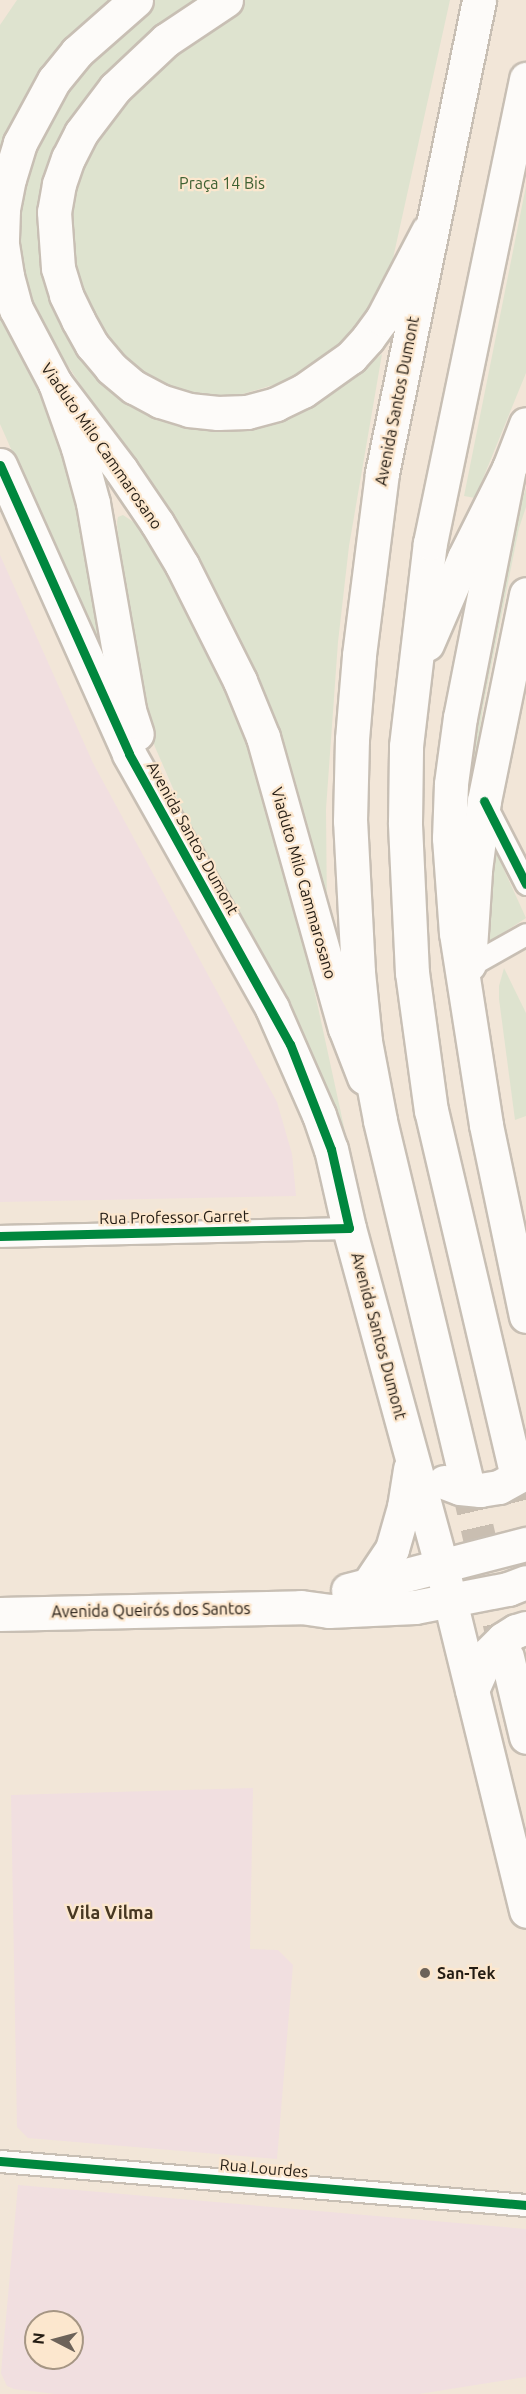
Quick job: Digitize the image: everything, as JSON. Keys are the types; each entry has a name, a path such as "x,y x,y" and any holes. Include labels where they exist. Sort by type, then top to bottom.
{"main road":[{"name":"Viaduto Milo Cammarosano","path":"136,0 83,46 54,80 20,143 9,178 3,210 2,243 7,276 16,309 55,383 122,470 157,523 188,576 240,681 263,737 345,1028 380,1120"},
{"path":"226,0 195,18 145,57 95,112 68,158 56,203 54,240 63,286 92,345 111,368 134,387 160,401 189,410 218,413 247,411 276,404 303,391 351,357 368,338 382,319 432,222"},
{"name":"Avenida Santos Dumont","path":"466,1479 380,1120 365,1041 358,972 350,821 352,739 368,571 382,473 479,0"},
{"path":"412,1457 442,1482 460,1488 480,1490 499,1487 521,1470 445,1179 421,1048 412,973 405,822 406,746 429,543 526,79"},
{"path":"55,383 78,448 93,503 129,710 142,753 169,823"},
{"path":"413,676 464,558 509,468 526,424"},
{"name":"Avenida Santos Dumont","path":"0,465 129,753 272,1008 297,1061 332,1149 350,1228 441,1564 526,1911"},
{"path":"509,468 473,642 452,784 449,838 452,894 494,1174 526,1316"},
{"path":"468,1001 475,870 484,801 526,594"},
{"path":"368,1585 392,1549 404,1507 412,1457"},
{"name":"Avenida Queirós dos Santos","path":"301,1607 316,1599 441,1564 526,1544"},
{"name":"Avenida Queirós dos Santos","path":"0,1614 301,1607 329,1611 415,1607 508,1589 526,1582"},
{"path":"472,1690 488,1653 516,1630 526,1628"},
{"path":"507,1657 526,1737"}],"street":[{"path":"484,801 526,884"},
{"path":"469,966 526,934"},
{"name":"Rua Professor Garret","path":"0,1236 350,1228"},
{"name":"Rua Lourdes","path":"0,2161 526,2205"}],"shaded area":[{"path":"0,555 93,763 277,1102 292,1154 296,1196 0,1202"},
{"path":"253,1788 250,1949 278,1950 293,1965 277,2159 28,2138 17,2127 11,1795"},
{"path":"18,2185 526,2229 526,2377 419,2394 55,2394 14,2389 7,2386 1,2373"}],"green space":[{"name":"Praça 14 Bis","path":"17,0 450,0 392,263 378,298 352,338 321,364 283,382 233,397 210,400 157,385 123,358 94,313 64,327 110,388 143,413 196,430 239,428 305,407 337,391 382,354 349,546 338,642 326,809 327,917 153,495 47,334 17,348 48,400 66,450 120,695 0,424 0,25"},
{"path":"526,186 526,373 475,498 464,496"},
{"path":"526,488 526,507 519,528 483,707 467,826 473,733 507,549"},
{"path":"123,515 135,523 197,608 225,667 288,869 354,1173 328,1093 309,1050 203,857 155,747 132,674 122,601 117,522 118,517"},
{"path":"495,850 526,918 488,943 489,913"},
{"path":"504,968 526,1013 526,1116 515,1120 499,999 499,986"}],"tunnel":[{"path":"515,1468 526,1513"},
{"path":"466,1479 507,1657"}],"cycle path":[{"path":"0,465 129,754 290,1044 331,1149 349,1228 0,1236"},
{"path":"484,801 526,884"},
{"path":"0,2161 526,2205"}],"place":[{"name":"San-Tek","path":"425,1973"}],"district":[{"name":"Vila Vilma","path":"110,1912"}]}
